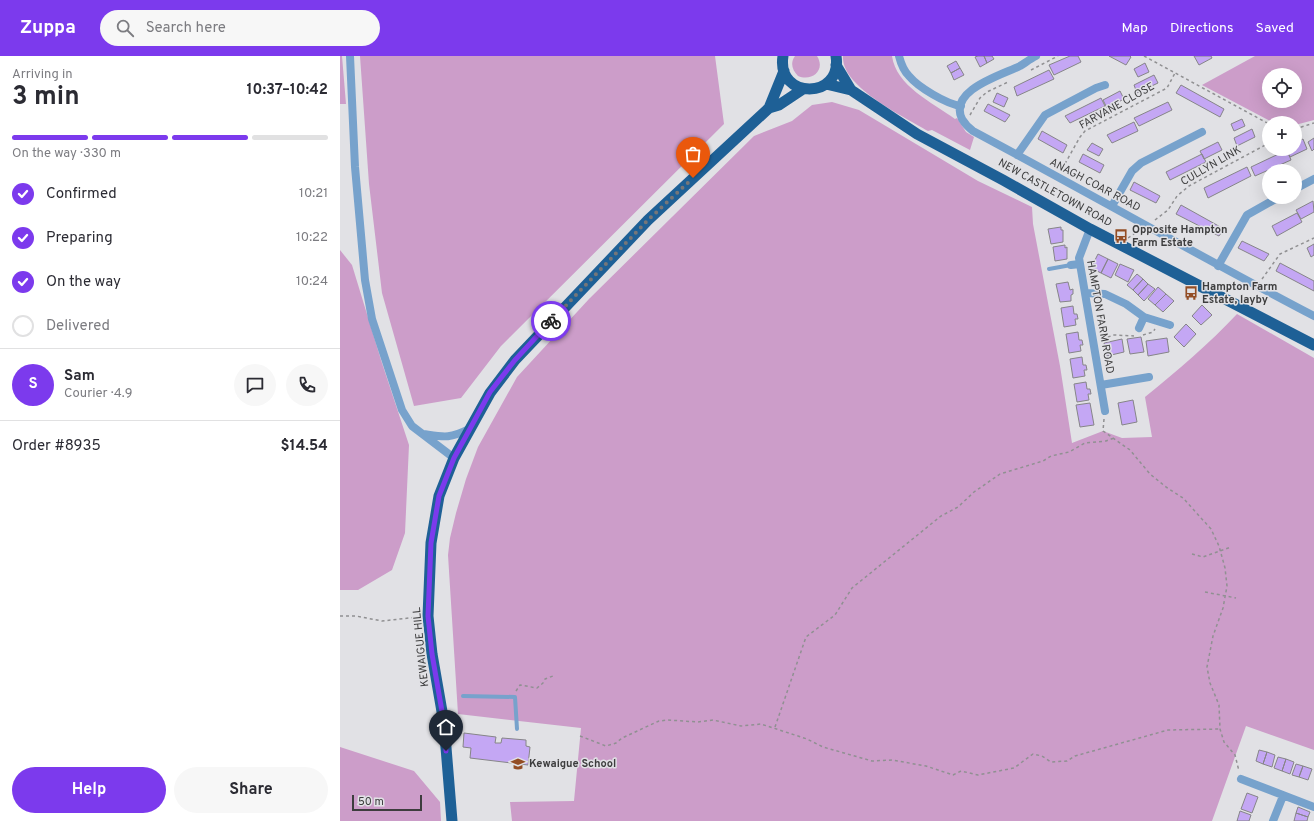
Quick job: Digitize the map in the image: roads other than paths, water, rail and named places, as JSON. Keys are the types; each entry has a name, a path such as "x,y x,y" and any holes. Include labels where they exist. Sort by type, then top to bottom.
{"highway":[{"path":"782,61 790,81 803,89 814,89 826,84 833,76 836,61"},
{"path":"769,108 782,61"},
{"path":"836,61 851,90"},
{"path":"826,84 851,90"},
{"path":"769,108 779,105 803,89"},
{"name":"NEW CASTLETOWN ROAD","path":"851,90 917,134 1090,228 1314,345"},
{"name":"KEWAIGUE HILL","path":"452,821 444,723 432,654 428,616 432,536 439,496 454,458 490,392 515,360 648,220 769,108"}],"street":[{"path":"350,56 355,167 365,280 372,319 402,410 412,426 454,458"},
{"path":"899,56 902,66 915,82 945,101 960,106 965,96 973,89 989,79 1036,56"},
{"path":"1017,155 1045,115 1095,84 1105,85"},
{"name":"ANAGH COAR ROAD","path":"960,106 961,113 966,123 973,131 1112,206 1218,266 1314,316"},
{"path":"1112,206 1132,171 1141,163 1202,132"},
{"path":"1302,185 1314,179"},
{"path":"1218,266 1247,215 1267,204"},
{"name":"HAMPTON FARM ROAD","path":"1090,228 1079,258 1105,412"},
{"path":"1071,265 1080,264"},
{"path":"1085,294 1104,294 1126,304 1144,317 1170,325"},
{"path":"1140,332 1144,317"},
{"path":"1101,385 1149,378"},
{"path":"420,433 447,437 454,436 469,429"},
{"path":"1241,779 1314,807"},
{"path":"1273,821 1282,796"}],"lane":[{"path":"1049,269 1071,265"},
{"path":"463,696 515,697 517,729"}],"place":[{"name":"Opposite Hampton Farm Estate","path":"1121,236"},
{"name":"Hampton Farm Estate, layby","path":"1191,293"},
{"name":"Kewaigue School","path":"518,764"}]}
